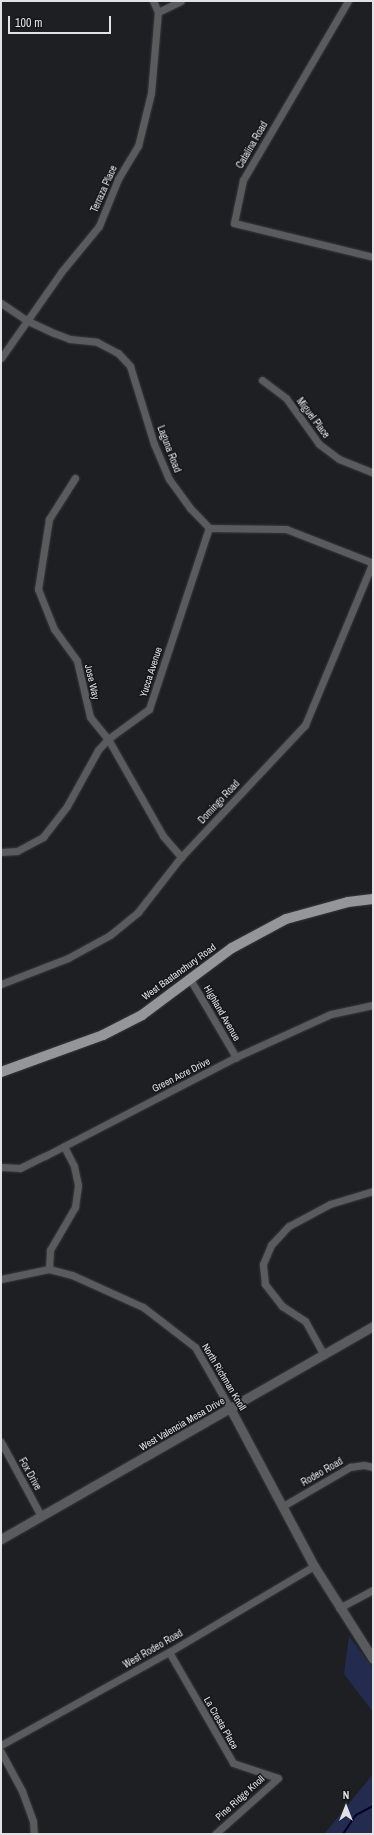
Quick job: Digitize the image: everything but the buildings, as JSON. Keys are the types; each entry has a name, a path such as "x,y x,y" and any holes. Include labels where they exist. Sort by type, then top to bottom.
{"main road":[{"name":"West Bastanchury Road","path":"1,1072 103,1035 142,1015 232,948 292,916 348,902 373,899"}],"street":[{"name":"Terraza Place","path":"1,358 62,271 99,226 118,179 138,146 150,93 158,12 154,1"},
{"path":"158,12 181,1"},
{"name":"Catalina Road","path":"348,1 243,180 234,223 373,257"},
{"name":"Laguna Road","path":"1,303 28,321 70,339 97,342 118,353 130,366 154,444 169,479 209,528"},
{"name":"Miguel Place","path":"262,380 286,398 318,444 339,459 373,472"},
{"name":"Jose Way","path":"75,478 49,518 38,589 54,629 77,661 90,717 108,738 163,836 181,857"},
{"path":"209,528 286,529 373,563"},
{"name":"Yucca Avenue","path":"1,852 17,851 43,837 67,806 98,750 108,738 149,709 209,528"},
{"name":"Domingo Road","path":"1,984 68,958 110,935 138,912 181,857 305,725 373,563"},
{"name":"Highland Avenue","path":"190,979 236,1057"},
{"name":"Green Acre Drive","path":"1,1167 20,1168 236,1057 331,1014 373,1004"},
{"path":"49,1269 50,1250 75,1207 78,1185 64,1146"},
{"path":"324,1355 305,1322 282,1306 266,1284 263,1264 271,1246 289,1226 330,1204 373,1191"},
{"name":"North Richman Knoll","path":"1,1279 49,1269 72,1275 143,1307 195,1347 230,1408 314,1566 339,1608 373,1659"},
{"name":"West Valencia Mesa Drive","path":"1,1539 373,1326"},
{"name":"Fox Drive","path":"1,1442 41,1516"},
{"name":"Rodeo Road","path":"283,1506 350,1467 364,1465 373,1467"},
{"name":"West Rodeo Road","path":"1,1745 169,1652 314,1566"},
{"path":"339,1608 373,1590"},
{"name":"La Cresta Place","path":"169,1652 233,1763 278,1778"},
{"path":"1,1752 22,1791 34,1834"},
{"name":"Pine Ridge Knoll","path":"215,1834 278,1778"}],"shaded area":[{"path":"349,1636 373,1668 373,1712 344,1674"},
{"path":"373,1774 373,1834 324,1834 325,1833"}],"waterway":[{"path":"343,1834 356,1815 373,1806"}]}
